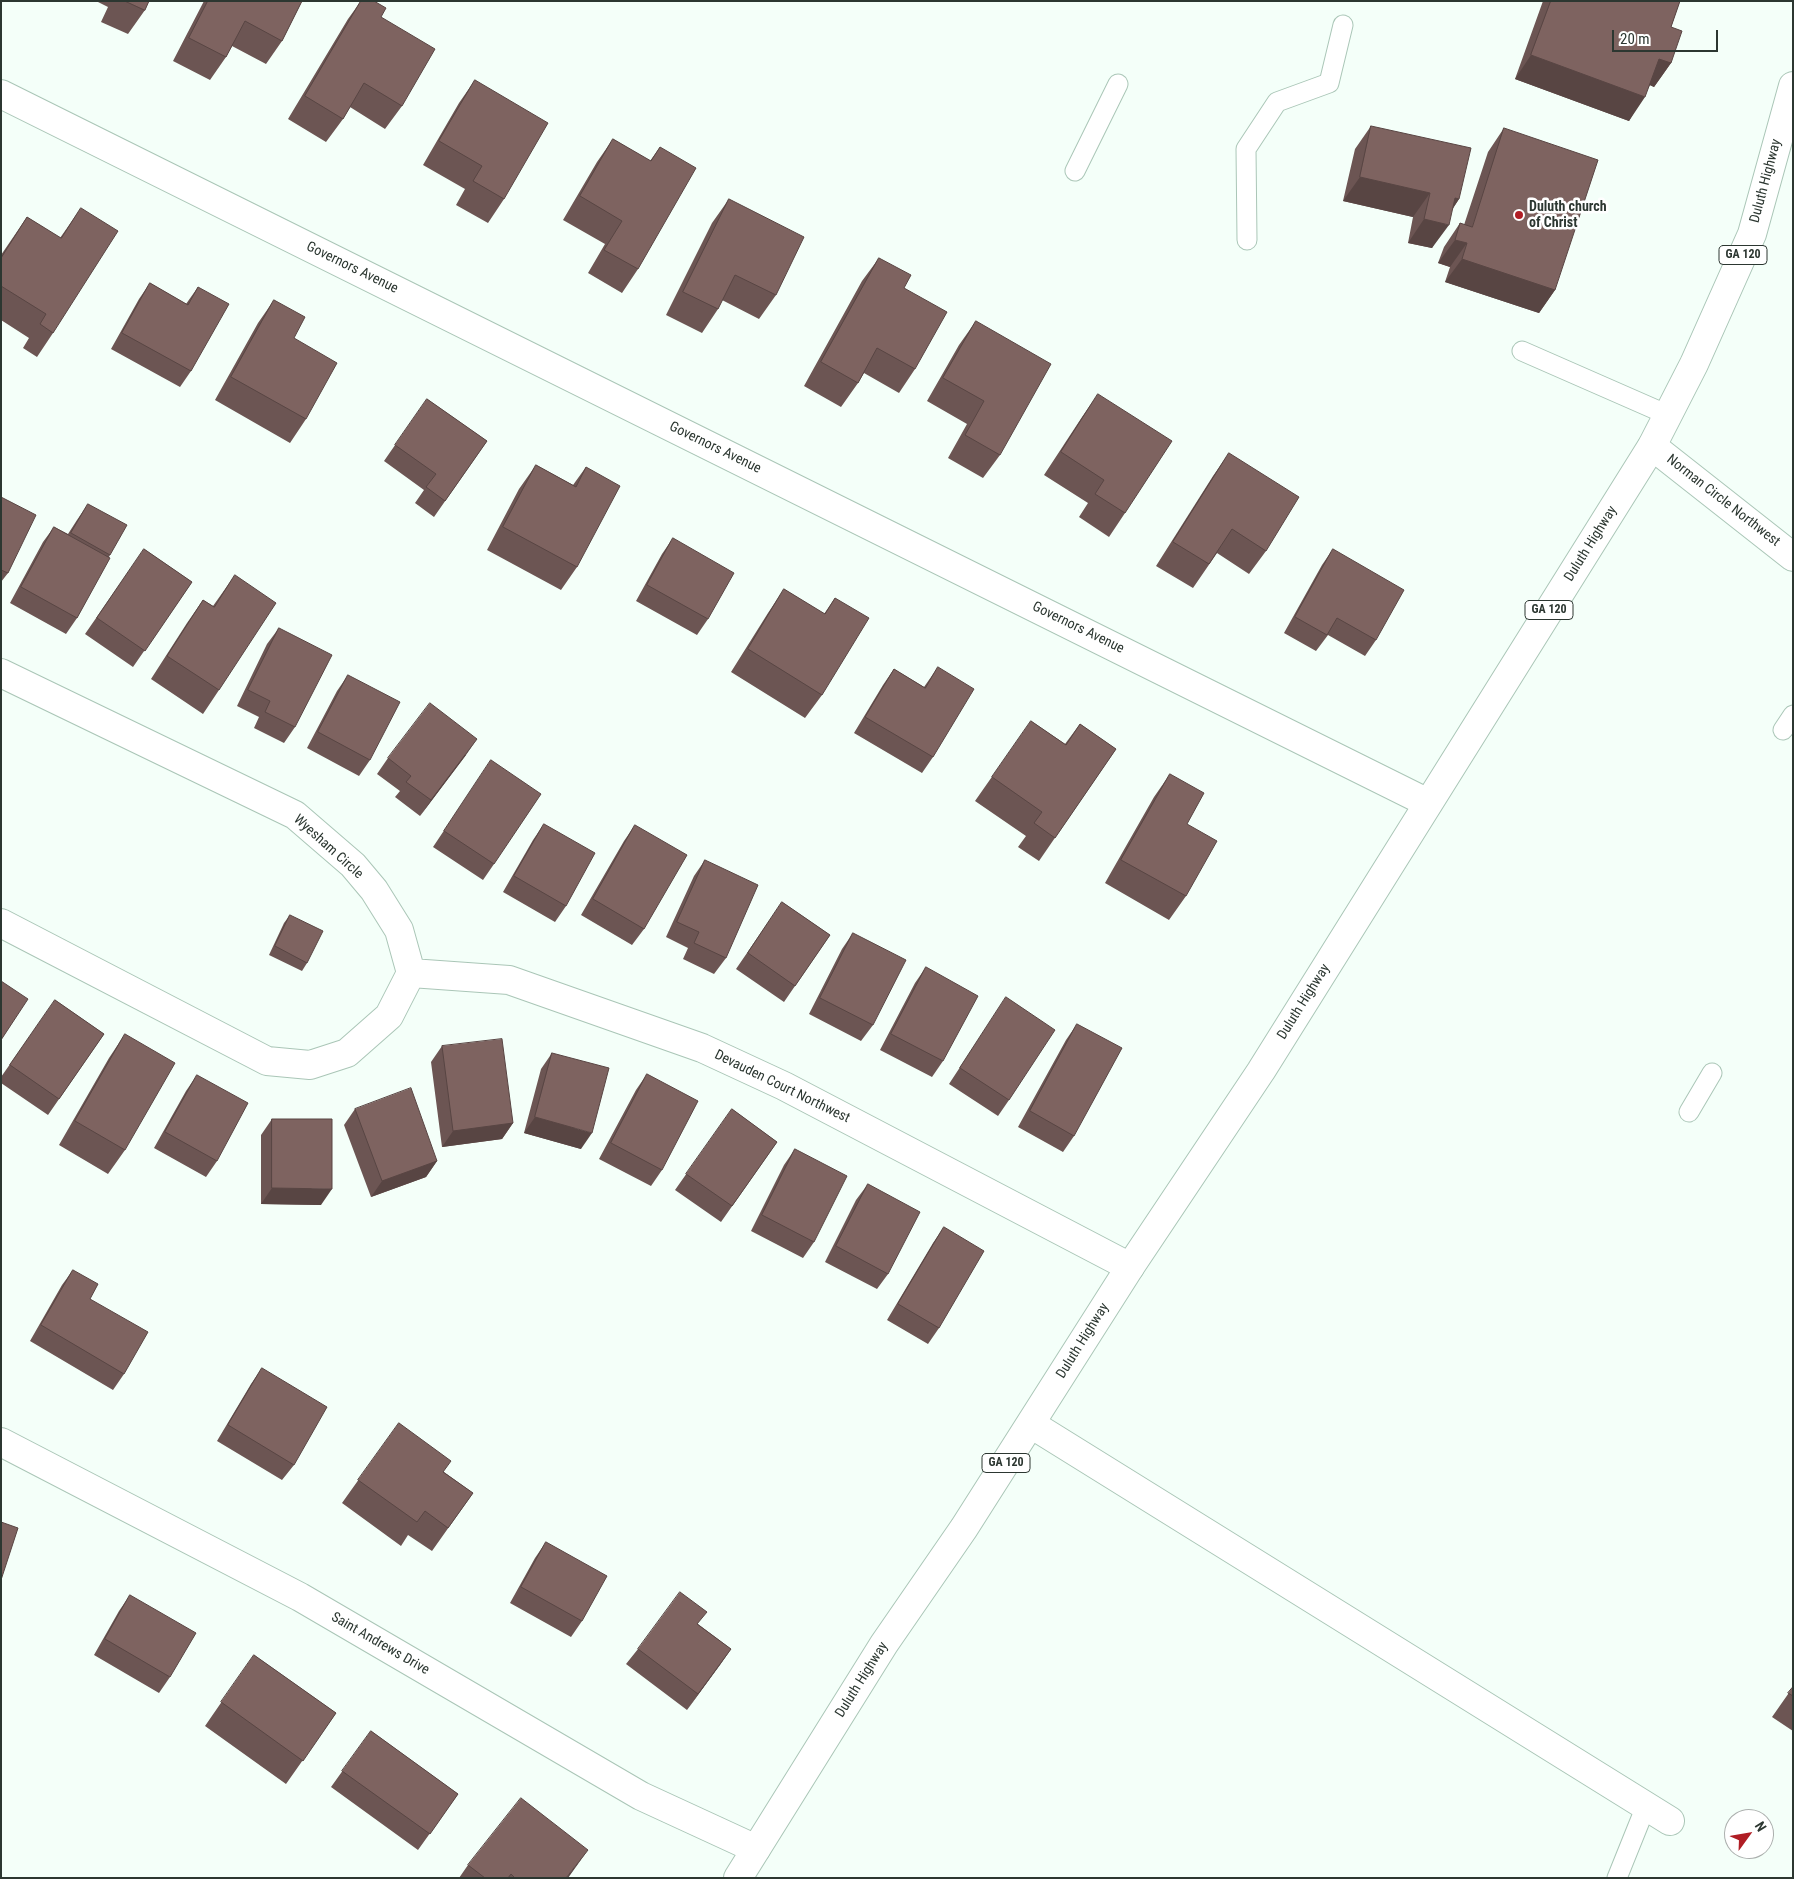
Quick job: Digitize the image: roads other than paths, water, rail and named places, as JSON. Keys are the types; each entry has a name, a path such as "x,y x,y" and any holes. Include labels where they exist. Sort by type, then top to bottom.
{"street":[{"name":"Duluth Highway","path":"738,1878 884,1644 964,1528 1130,1267 1261,1071 1652,446 1694,364 1752,234 1793,86"},
{"name":"Governors Avenue","path":"1,94 1428,803"},
{"name":"Norman Circle Northwest","path":"1652,446 1793,557"},
{"name":"Wyesham Circle","path":"1,673 295,815 353,865 374,890 399,930 411,973"},
{"path":"1,923 266,1061 310,1065 347,1053 389,1016 411,973"},
{"name":"Devauden Court Northwest","path":"411,973 509,980 702,1048 784,1086 1130,1267"},
{"path":"1031,1424 1670,1821"},
{"name":"Saint Andrews Drive","path":"1,1442 300,1597 641,1796 756,1849"}],"lane":[{"path":"1247,240 1246,149 1277,102 1329,83 1343,25"},
{"path":"1074,171 1118,84"},
{"path":"1522,351 1668,415"},
{"path":"1689,1112 1712,1073"},
{"path":"1617,1878 1646,1806"}],"place":[{"name":"Duluth church of Christ","path":"1519,215"}]}
